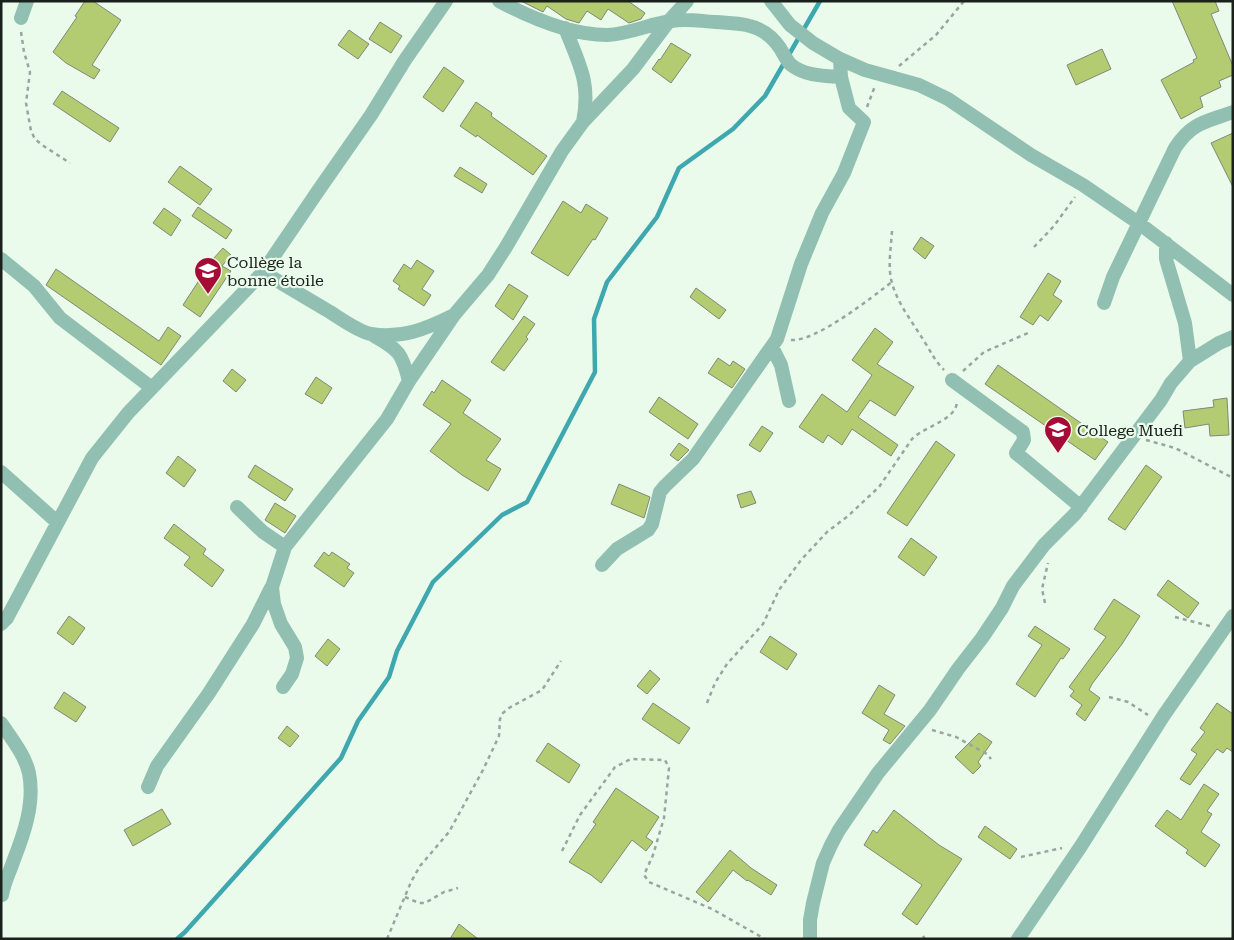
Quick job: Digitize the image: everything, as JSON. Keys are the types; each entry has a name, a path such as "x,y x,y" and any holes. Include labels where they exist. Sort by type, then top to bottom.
{"street":[{"path":"21,18 26,1"},
{"path":"1,624 7,618 92,458 128,413 264,272 446,1"},
{"path":"499,1 515,10 565,28 591,34 609,35 634,31 669,21 689,18 756,27 767,34 791,64 802,71 814,75 841,77"},
{"path":"148,787 157,766 209,693 253,624 272,587 285,547 387,419 454,315 488,276 562,151 583,122 633,69 686,1"},
{"path":"771,1 790,25 813,43 840,59 865,70 919,85 948,99 1031,155 1083,185 1140,224 1233,295"},
{"path":"565,28 584,75 586,106 583,122"},
{"path":"602,566 621,546 648,530 652,524 660,492 693,459 775,343 801,264 822,213 844,172 864,122 849,108 841,77 840,59"},
{"path":"1104,303 1113,277 1175,148 1184,135 1195,126 1233,112"},
{"path":"1166,243 1166,259 1185,322 1190,361"},
{"path":"1,259 34,286 60,318 152,388"},
{"path":"264,272 345,322 395,349 404,360 410,381"},
{"path":"1214,280 1233,280"},
{"path":"369,334 392,335 426,329 454,315"},
{"path":"810,939 810,920 823,863 831,844 878,773 920,723 982,638 1002,608 1013,586 1044,545 1063,528 1081,507 1161,400 1171,383 1190,361 1219,343 1233,337"},
{"path":"775,343 782,365 789,401"},
{"path":"952,380 1023,432 1024,440 1016,453 1081,507"},
{"path":"1,472 57,522"},
{"path":"237,507 263,532 285,547"},
{"path":"272,587 274,604 281,624 295,647 297,658 292,674 283,687"},
{"path":"1018,939 1081,846 1164,715 1233,616"},
{"path":"1,723 22,755 29,772 31,805 13,863 4,882 2,895"}],"path":[{"path":"864,122 867,118 867,106 872,92 882,75 902,64 925,45 964,1"},
{"path":"21,18 21,34 30,72 26,103 31,131 35,139 42,145 70,163"},
{"path":"1034,246 1054,226 1083,185"},
{"path":"892,232 890,272 892,282 906,312 925,342 933,359 952,380 984,352 1028,333"},
{"path":"775,343 796,340 812,335 892,282"},
{"path":"707,703 726,664 763,624 780,590 801,560 827,532 848,516 879,487 912,439 951,415 957,408 958,399"},
{"path":"1133,437 1175,448 1233,478"},
{"path":"1045,604 1042,589 1049,560"},
{"path":"1175,617 1194,623"},
{"path":"387,939 404,897 420,866 449,832 468,800 496,744 499,736 500,719 503,713 542,690 561,661"},
{"path":"1109,697 1128,702 1149,716"},
{"path":"920,723 927,728 956,737 991,758"},
{"path":"562,851 580,815 615,767 631,758 665,760 669,768 662,831 644,875 646,879 712,909 765,939"},
{"path":"1020,857 1081,846"},
{"path":"404,897 419,903 425,903 444,892 458,888"}],"building":[{"path":"85,1 93,1 121,20 92,65 100,70 94,79 66,63 53,52 77,17 75,16"},
{"path":"521,1 628,1 645,13 641,19 629,23 608,9 601,20 587,11 579,23 566,19 547,6 543,12"},
{"path":"1172,1 1215,1 1219,11 1211,14 1233,66 1233,75 1219,81 1221,87 1200,97 1203,107 1181,119 1161,80 1194,62 1193,60 1197,58"},
{"path":"380,22 402,36 391,53 369,39"},
{"path":"349,30 369,44 358,59 338,45"},
{"path":"671,43 691,55 671,83 652,69"},
{"path":"1102,49 1111,69 1076,85 1067,65"},
{"path":"444,67 464,81 443,112 423,97"},
{"path":"62,91 119,128 110,142 53,104"},
{"path":"476,102 492,113 491,116 547,156 533,175 477,135 476,137 460,126"},
{"path":"1233,133 1233,187 1211,143"},
{"path":"180,166 212,189 200,205 168,182"},
{"path":"460,167 487,184 482,193 454,176"},
{"path":"563,201 581,213 586,204 608,218 595,240 593,239 568,276 531,253"},
{"path":"198,207 232,230 226,239 192,216"},
{"path":"164,208 181,220 171,236 153,223"},
{"path":"921,237 934,246 925,259 913,249"},
{"path":"223,248 231,255 222,266 231,271 200,317 183,305 213,259"},
{"path":"417,260 434,271 422,289 431,295 424,306 398,289 400,286 393,281 404,264 411,269"},
{"path":"56,269 159,341 168,327 181,336 161,365 46,285"},
{"path":"1048,273 1061,281 1053,295 1062,301 1048,321 1040,315 1033,325 1020,317"},
{"path":"509,284 528,296 513,320 495,306"},
{"path":"696,288 726,310 719,319 690,297"},
{"path":"524,316 535,324 526,337 528,339 504,371 491,362"},
{"path":"875,328 893,342 877,364 914,387 895,416 870,400 858,417 898,445 891,456 852,429 842,445 828,435 823,443 799,427 822,394 847,412 872,375 852,360"},
{"path":"718,358 730,366 733,361 745,369 732,388 708,373"},
{"path":"998,365 1108,442 1095,460 985,384"},
{"path":"232,369 246,380 236,392 223,381"},
{"path":"316,377 332,388 322,404 305,394"},
{"path":"442,380 471,400 463,413 501,439 486,460 501,469 488,491 462,475 430,451 451,424 423,405"},
{"path":"659,397 698,424 688,439 649,412"},
{"path":"1227,398 1229,435 1210,436 1209,424 1185,428 1183,411 1214,407 1213,400"},
{"path":"762,426 773,433 760,452 749,445"},
{"path":"936,441 955,455 907,526 887,513"},
{"path":"679,443 689,450 678,461 670,455"},
{"path":"178,456 196,470 184,487 166,473"},
{"path":"255,465 293,489 285,501 248,477"},
{"path":"1146,465 1162,477 1125,530 1108,519"},
{"path":"619,484 650,497 644,518 611,504"},
{"path":"751,491 756,503 741,508 737,495"},
{"path":"275,503 296,516 285,533 265,520"},
{"path":"174,524 206,549 203,554 224,570 212,587 184,565 190,557 164,538"},
{"path":"911,538 937,557 924,576 898,557"},
{"path":"324,552 329,556 332,552 350,564 347,568 354,573 344,587 314,566"},
{"path":"1168,580 1199,603 1188,618 1157,595"},
{"path":"1114,599 1140,616 1092,684 1089,690 1100,698 1085,721 1076,714 1082,705 1070,696 1074,691 1069,687 1106,637 1094,629"},
{"path":"69,616 85,628 73,645 57,633"},
{"path":"1035,626 1070,649 1063,659 1061,658 1035,697 1016,684 1042,645 1028,636"},
{"path":"770,636 797,654 787,670 760,652"},
{"path":"328,639 340,649 327,666 315,656"},
{"path":"650,670 660,679 647,694 637,686"},
{"path":"879,685 895,695 884,714 905,726 890,744 883,740 889,730 862,713"},
{"path":"64,692 86,707 76,722 54,708"},
{"path":"653,703 690,728 679,744 642,719"},
{"path":"1217,703 1233,714 1233,752 1227,748 1223,753 1217,749 1190,785 1180,779 1197,754 1191,750 1205,732 1200,728"},
{"path":"287,726 299,736 290,747 278,738"},
{"path":"979,733 992,742 978,762 981,766 973,774 955,757"},
{"path":"548,743 580,765 569,783 536,761"},
{"path":"1204,784 1219,794 1207,811 1212,814 1201,832 1220,845 1205,867 1186,853 1188,850 1155,826 1167,810 1181,820"},
{"path":"616,788 659,817 646,837 653,842 646,851 632,840 601,883 569,862 596,824 593,822"},
{"path":"162,809 171,824 133,846 124,830"},
{"path":"894,810 939,845 962,859 917,925 902,914 922,885 864,845 873,830 877,833"},
{"path":"985,826 1017,849 1010,859 978,837"},
{"path":"730,850 751,868 777,885 771,895 733,870 708,902 696,892"},
{"path":"459,924 478,939 450,939"}],"waterway":[{"path":"177,939 341,758 358,721 389,677 397,651 433,582 502,515 527,502 595,372 594,319 607,282 657,217 679,168 733,129 765,96 820,1"}],"place":[{"name":"Collège la bonne étoile","path":"208,295"},
{"name":"College Muefi","path":"1058,454"}]}
